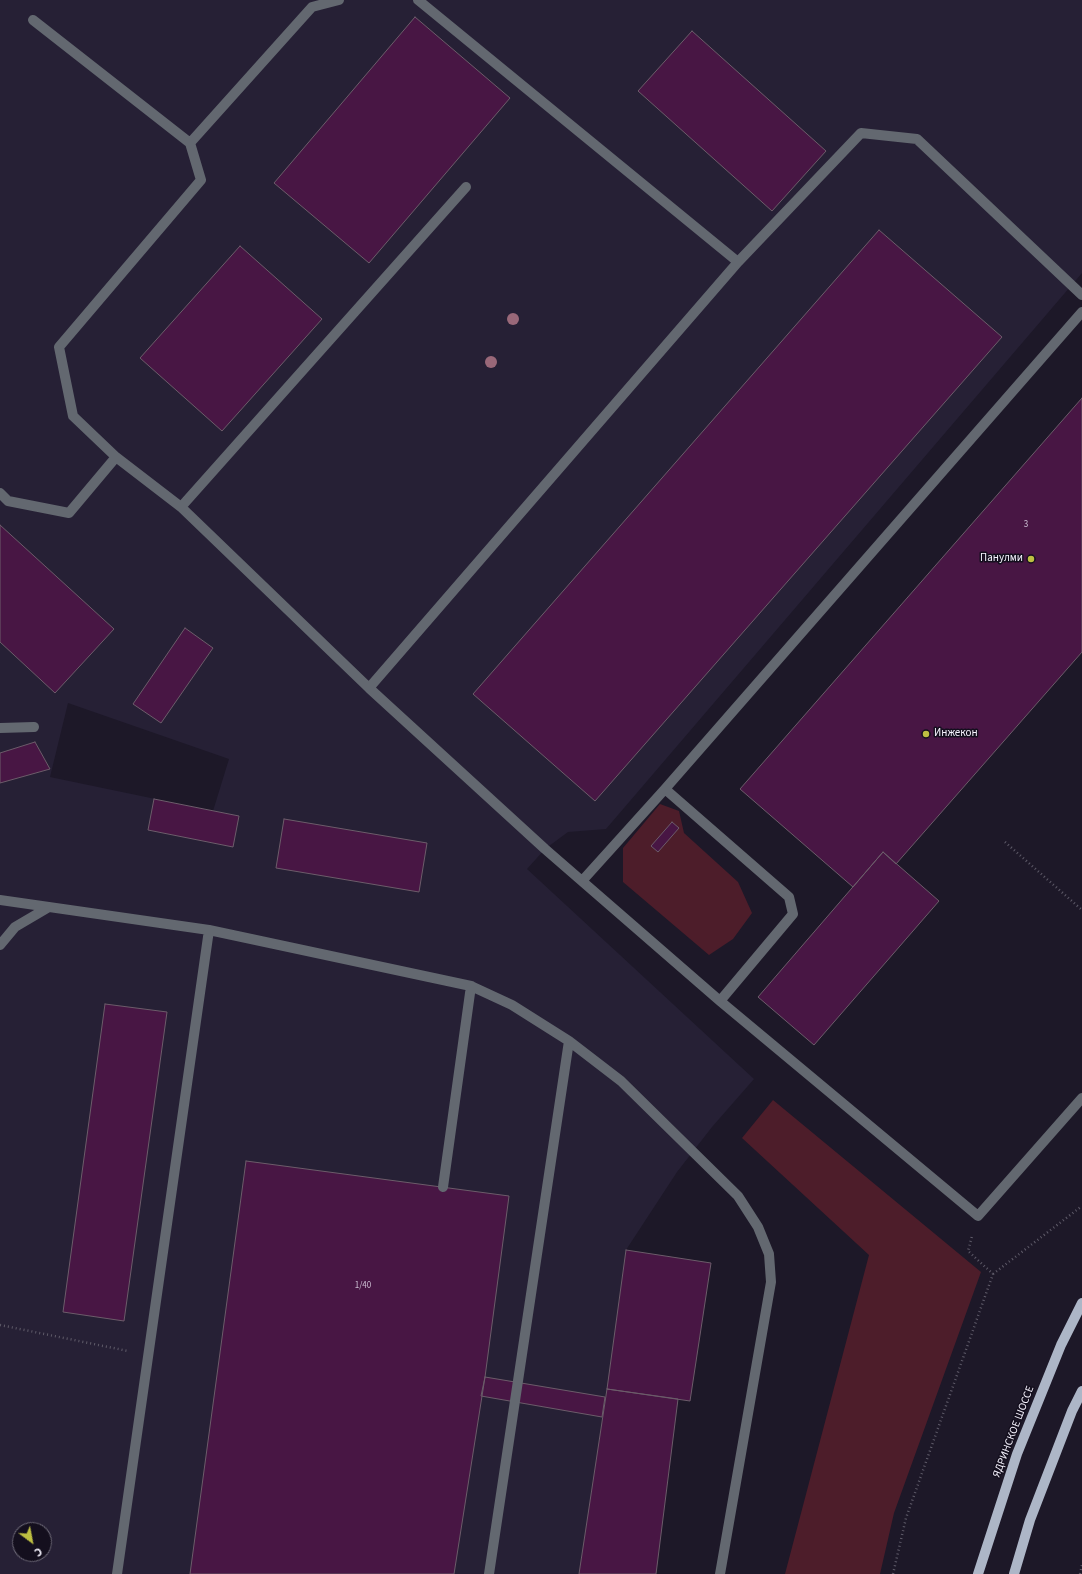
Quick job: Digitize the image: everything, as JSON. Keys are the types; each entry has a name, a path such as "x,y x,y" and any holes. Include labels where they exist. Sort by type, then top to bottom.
{"main road":[{"name":"ЯДРИНСКОЕ ШОССЕ","path":"978,1574 1018,1454 1061,1345 1082,1303"},
{"path":"1014,1574 1030,1520 1072,1411 1082,1391"}],"lane":[{"path":"190,143 312,7 339,0"},
{"path":"418,0 738,262"},
{"path":"33,20 190,143 201,180 59,348 73,416 116,457 181,507 369,688 582,881 720,1001 978,1216 1082,1098"},
{"path":"369,688 738,262 861,133 917,138 1082,295"},
{"path":"181,507 466,187"},
{"path":"582,881 665,789 1082,312"},
{"path":"0,493 8,501 69,513 116,457"},
{"path":"0,728 34,727"},
{"path":"665,789 789,897 792,914 720,1001"},
{"path":"0,900 209,930 471,986 512,1005 569,1042 621,1082 738,1196 758,1228 769,1254 771,1282 720,1574"},
{"path":"0,945 15,927 50,907"},
{"path":"117,1574 209,930"},
{"path":"443,1188 471,986"},
{"path":"489,1574 569,1042"}],"path":[{"path":"1005,842 1082,910"},
{"path":"893,1574 906,1518 993,1274 1082,1206"},
{"path":"968,1251 993,1274"},
{"path":"0,1325 148,1355"},
{"path":"1080,1574 1082,1564"}],"shaded area":[{"path":"0,0 1082,0 1082,273 606,829 568,832 545,849 527,869 754,1079 712,1127 677,1172 626,1250 579,1574 0,1574","holes":["68,703 229,759 213,811 50,777"]},
{"path":"660,804 679,811 684,833 738,882 752,913 733,939 709,955 623,882 623,848"},
{"path":"773,1100 981,1272 894,1513 880,1574 785,1574 869,1255 742,1138"}],"building":[{"path":"415,17 510,98 369,263 274,183"},
{"path":"692,31 826,151 772,211 638,91"},
{"path":"879,230 1002,337 595,801 473,694"},
{"path":"240,246 322,319 222,431 140,358"},
{"path":"1082,398 1082,652 896,864 883,852 853,887 740,789"},
{"path":"0,525 114,629 55,693 0,642"},
{"path":"185,628 213,648 161,723 133,704"},
{"path":"35,742 50,769 0,783 0,753"},
{"path":"154,799 239,816 233,847 148,830"},
{"path":"284,819 427,843 419,892 276,868"},
{"path":"672,822 679,828 658,852 651,846"},
{"path":"883,852 939,901 814,1045 758,997"},
{"path":"105,1004 167,1012 124,1321 63,1312"},
{"path":"246,1161 509,1196 485,1377 454,1574 190,1574"},
{"path":"626,1250 711,1263 690,1401 607,1389"},
{"path":"485,1377 605,1397 602,1417 481,1396"},
{"path":"607,1389 678,1399 656,1574 579,1574"}],"place":[{"name":"Панулми","path":"1031,559"},
{"name":"Инжекон","path":"926,734"}]}
